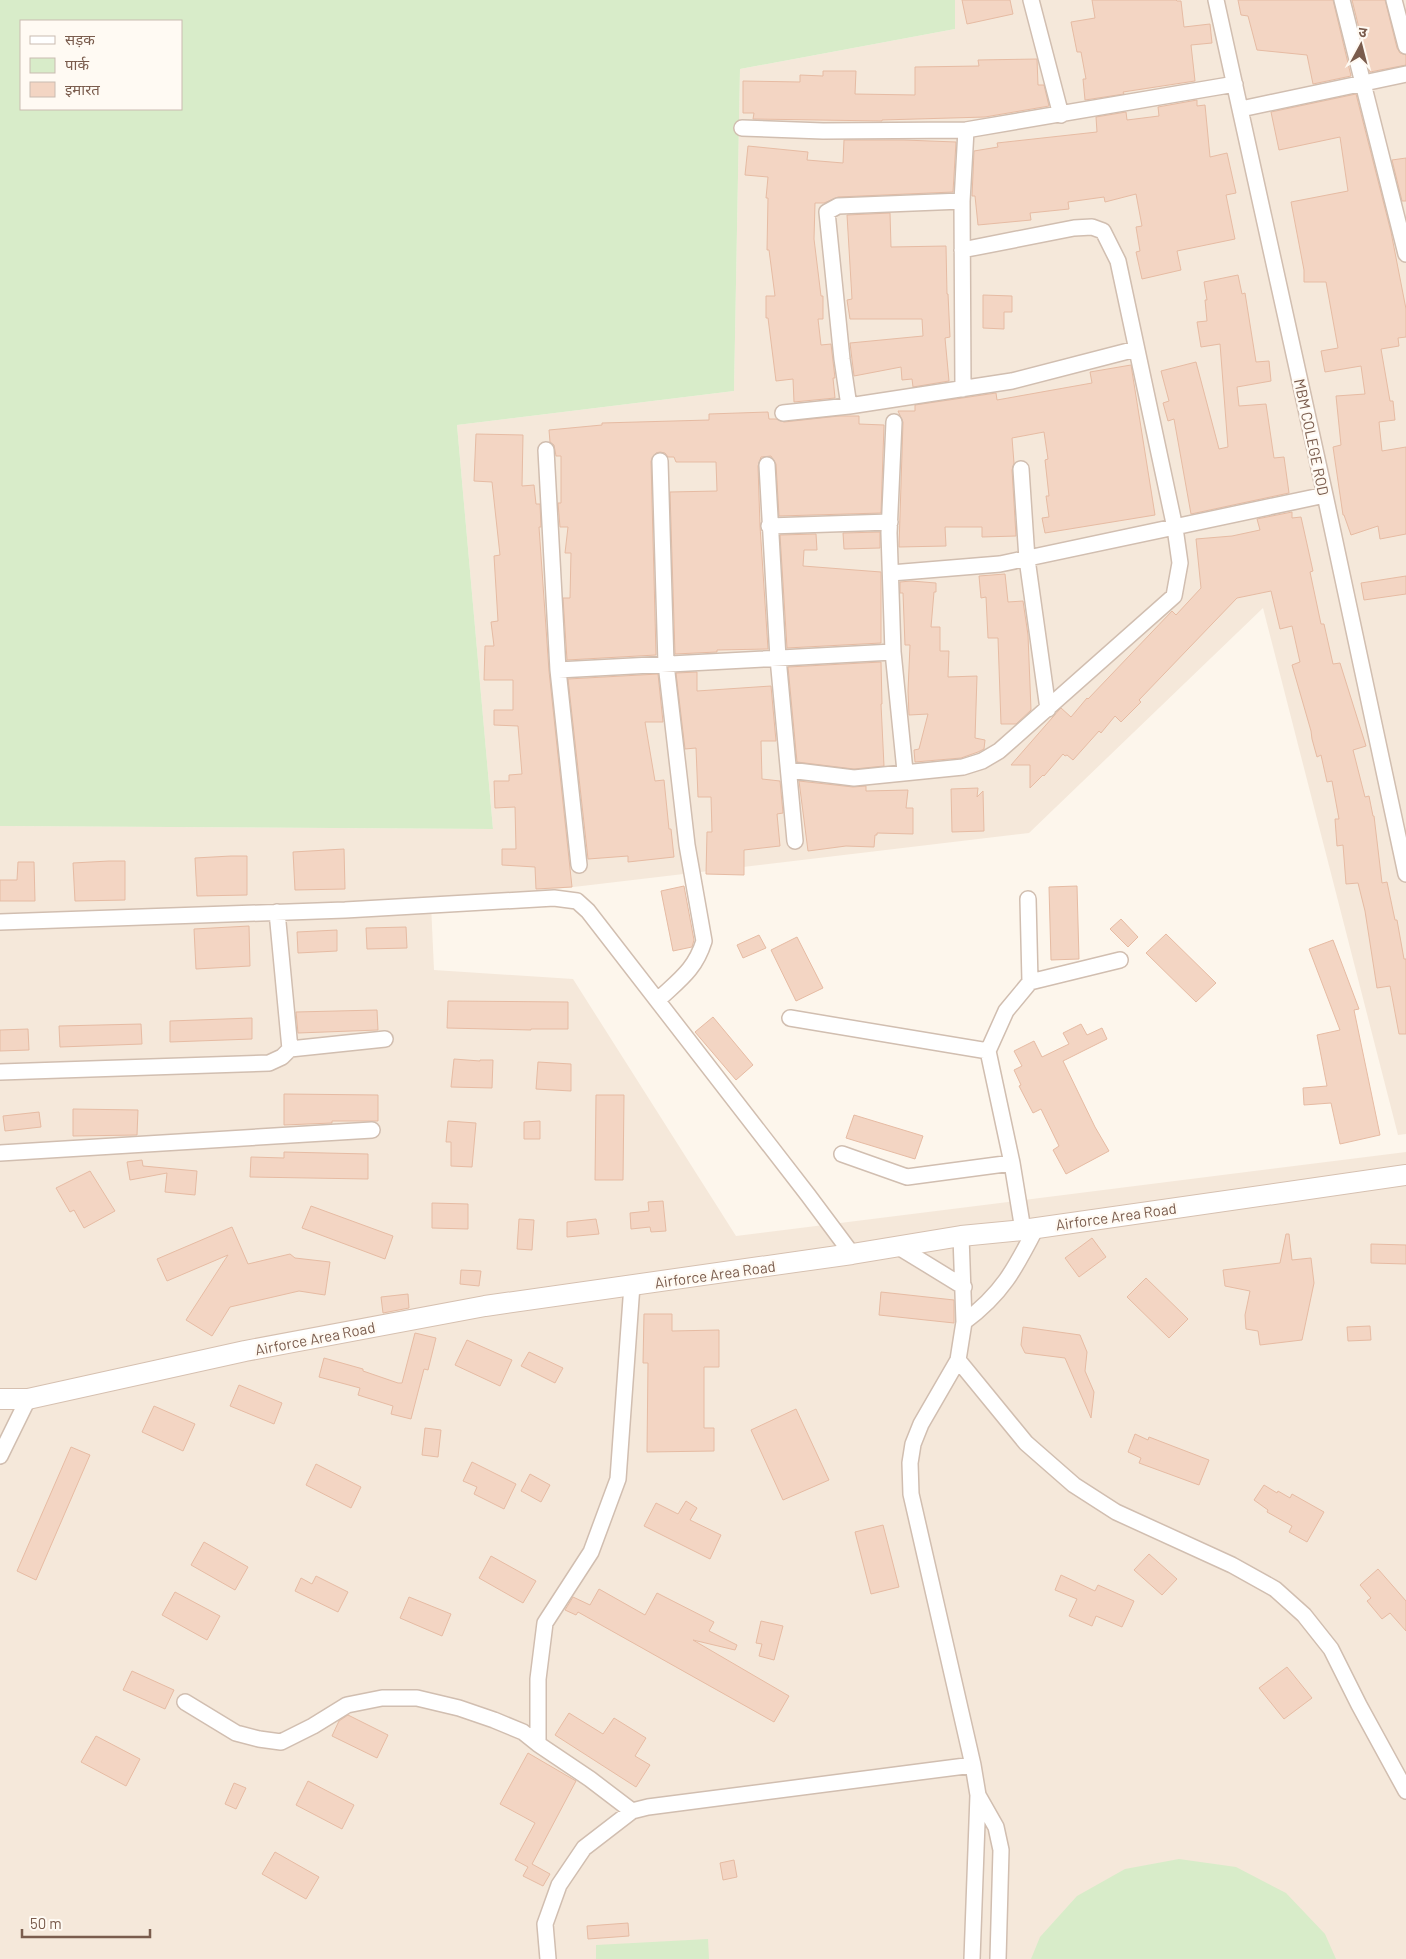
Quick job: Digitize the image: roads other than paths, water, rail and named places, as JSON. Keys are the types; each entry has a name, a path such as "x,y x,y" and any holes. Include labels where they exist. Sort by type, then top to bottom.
{"street":[{"path":"1031,0 1061,115"},
{"name":"MBM COLEGE ROD","path":"1216,0 1406,874"},
{"path":"1342,0 1406,254"},
{"path":"1394,0 1406,46"},
{"path":"1241,109 1363,81 1406,74"},
{"path":"742,128 823,131 966,130 1235,84"},
{"path":"963,389 962,201 966,130"},
{"path":"850,406 842,359 827,212 838,206 962,201"},
{"path":"789,770 854,778 963,766 982,761 999,751 1048,709 1086,672 1174,596 1180,563 1175,528 1118,261 1103,231 1092,227 1074,228 962,250"},
{"path":"783,413 850,406 1012,381 1136,349"},
{"path":"894,422 890,522 893,652 905,771"},
{"path":"546,450 558,670 579,865"},
{"path":"658,1000 690,970 699,956 704,941 687,845 666,664 660,460"},
{"path":"766,465 778,658 795,841"},
{"path":"1021,469 1027,559 1048,709"},
{"path":"891,573 1000,564 1325,495"},
{"path":"769,526 890,522"},
{"path":"558,670 893,652"},
{"path":"0,922 277,912 554,898 578,901 588,910 658,1000 852,1254"},
{"path":"1028,899 1030,982"},
{"path":"277,912 290,1049"},
{"path":"964,1322 984,1307 1001,1290 1016,1268 1030,1229 1012,1163 988,1051 1006,1010 1030,982 1120,960"},
{"path":"790,1018 988,1051"},
{"path":"0,1072 269,1063 282,1057 290,1049 385,1039"},
{"path":"0,1153 372,1130"},
{"path":"842,1154 907,1177 1012,1163"},
{"name":"Airforce Area Road","path":"0,1399 28,1399 245,1351 485,1306 852,1254 961,1236 1030,1229 1406,1174"},
{"path":"961,1236 964,1322 958,1360 921,1424 913,1444 910,1478 911,1494 973,1765 978,1795 972,1959"},
{"path":"897,1246 964,1287"},
{"path":"538,1744 538,1679 545,1622 591,1552 618,1479 632,1285"},
{"path":"958,1360 1026,1443 1074,1485 1116,1512 1232,1565 1275,1588 1304,1615 1331,1649 1358,1705 1406,1791"},
{"path":"0,1456 28,1399"},
{"path":"185,1702 236,1733 281,1742 313,1726 347,1705 382,1698 417,1698 458,1708 523,1732 632,1811"},
{"path":"548,1959 544,1924 559,1885 584,1848 632,1811 648,1807 973,1765"},
{"path":"978,1795 996,1827 1001,1850 998,1959"}]}
